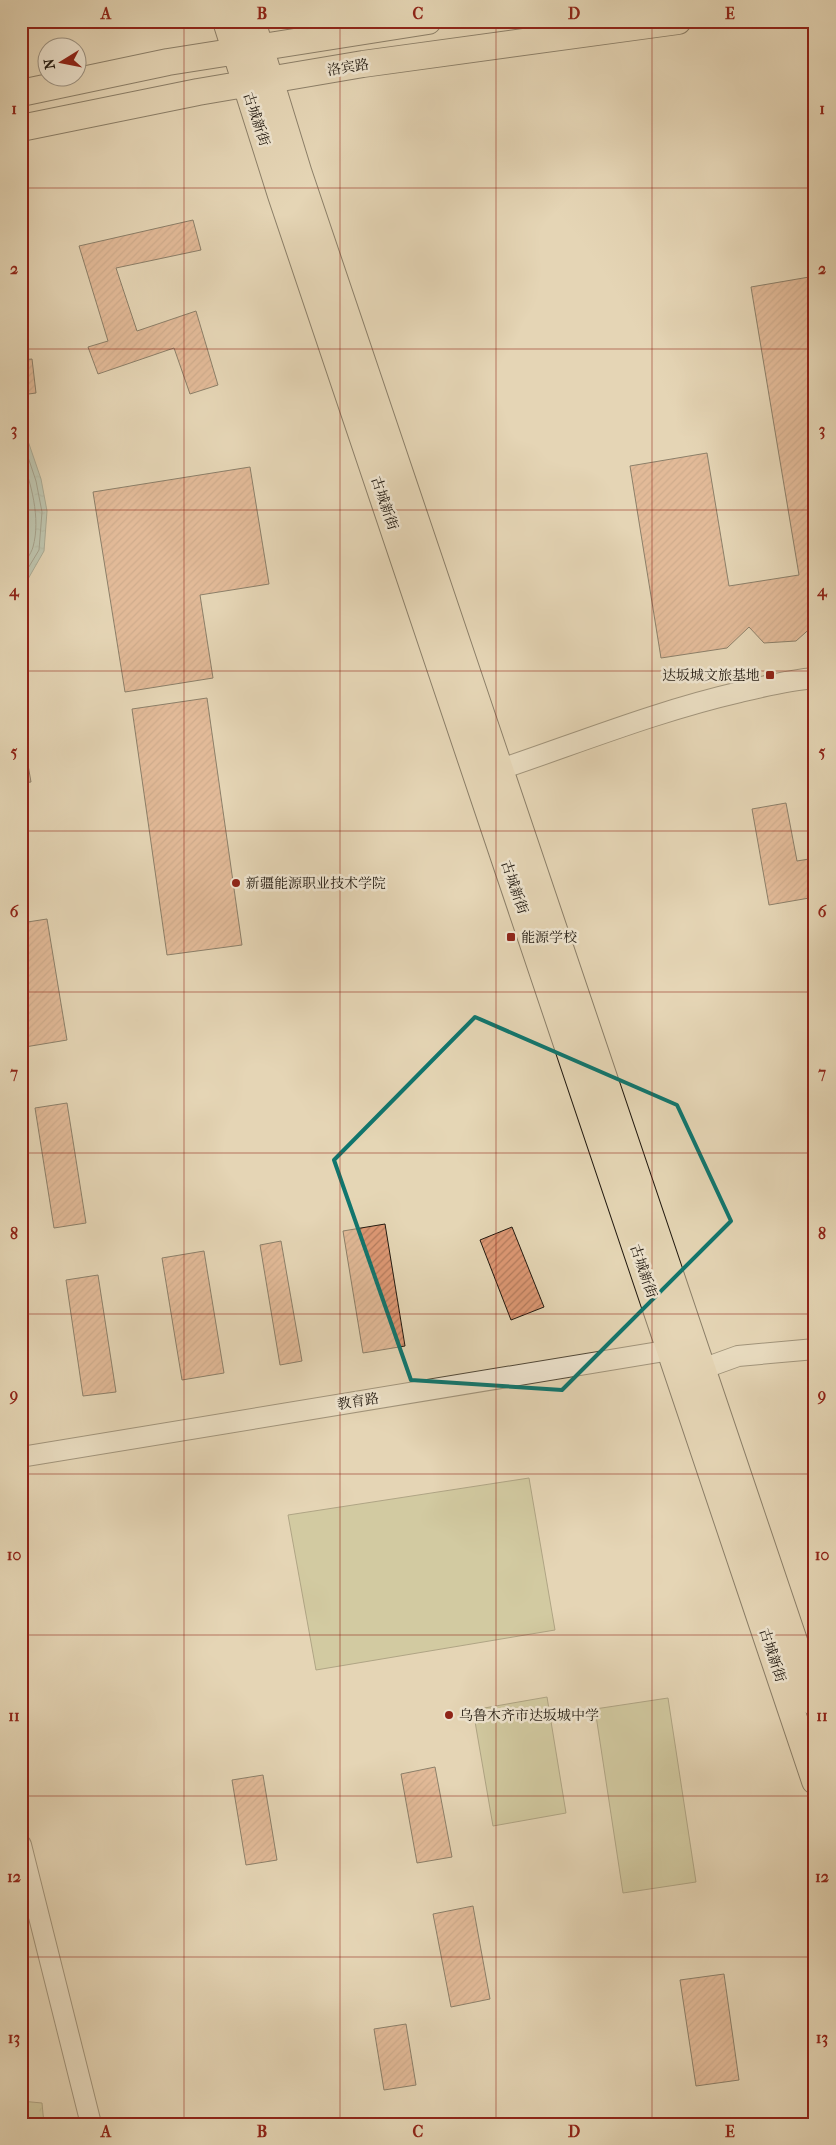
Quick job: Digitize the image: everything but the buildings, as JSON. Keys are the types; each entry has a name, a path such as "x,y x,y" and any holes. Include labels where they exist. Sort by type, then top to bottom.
{"main road":[{"name":"古城新街","path":"226,21 248,50 258,82 299,174 489,773 689,1355 815,1703"},
{"name":"古城新街","path":"248,50 252,21"},
{"path":"21,93 168,62 428,21"},
{"name":"洛宾路","path":"21,128 198,92 364,64 678,21"},
{"name":"古城新街","path":"689,1355 815,1780"}],"street":[{"path":"489,773 626,725 710,699 796,679 815,678"},
{"name":"教育路","path":"21,1457 689,1355 738,1356 815,1349"},
{"path":"21,1844 91,2124"}],"highlighted area":[{"path":"475,1017 677,1105 731,1221 562,1390 411,1380 334,1160"}],"green space":[{"path":"529,1478 555,1630 316,1670 288,1515"},
{"path":"547,1697 566,1813 493,1826 473,1710"},
{"path":"668,1698 696,1882 623,1893 595,1709"},
{"path":"21,2101 42,2103 44,2124 21,2124"}],"water":[{"path":"21,438 28,441 41,479 47,511 44,551 24,586 21,587"}],"place":[{"name":"达坂城文旅基地","path":"770,675"},
{"name":"新疆能源职业技术学院","path":"236,883"},
{"name":"能源学校","path":"511,937"},
{"name":"乌鲁木齐市达坂城中学","path":"449,1715"}]}
